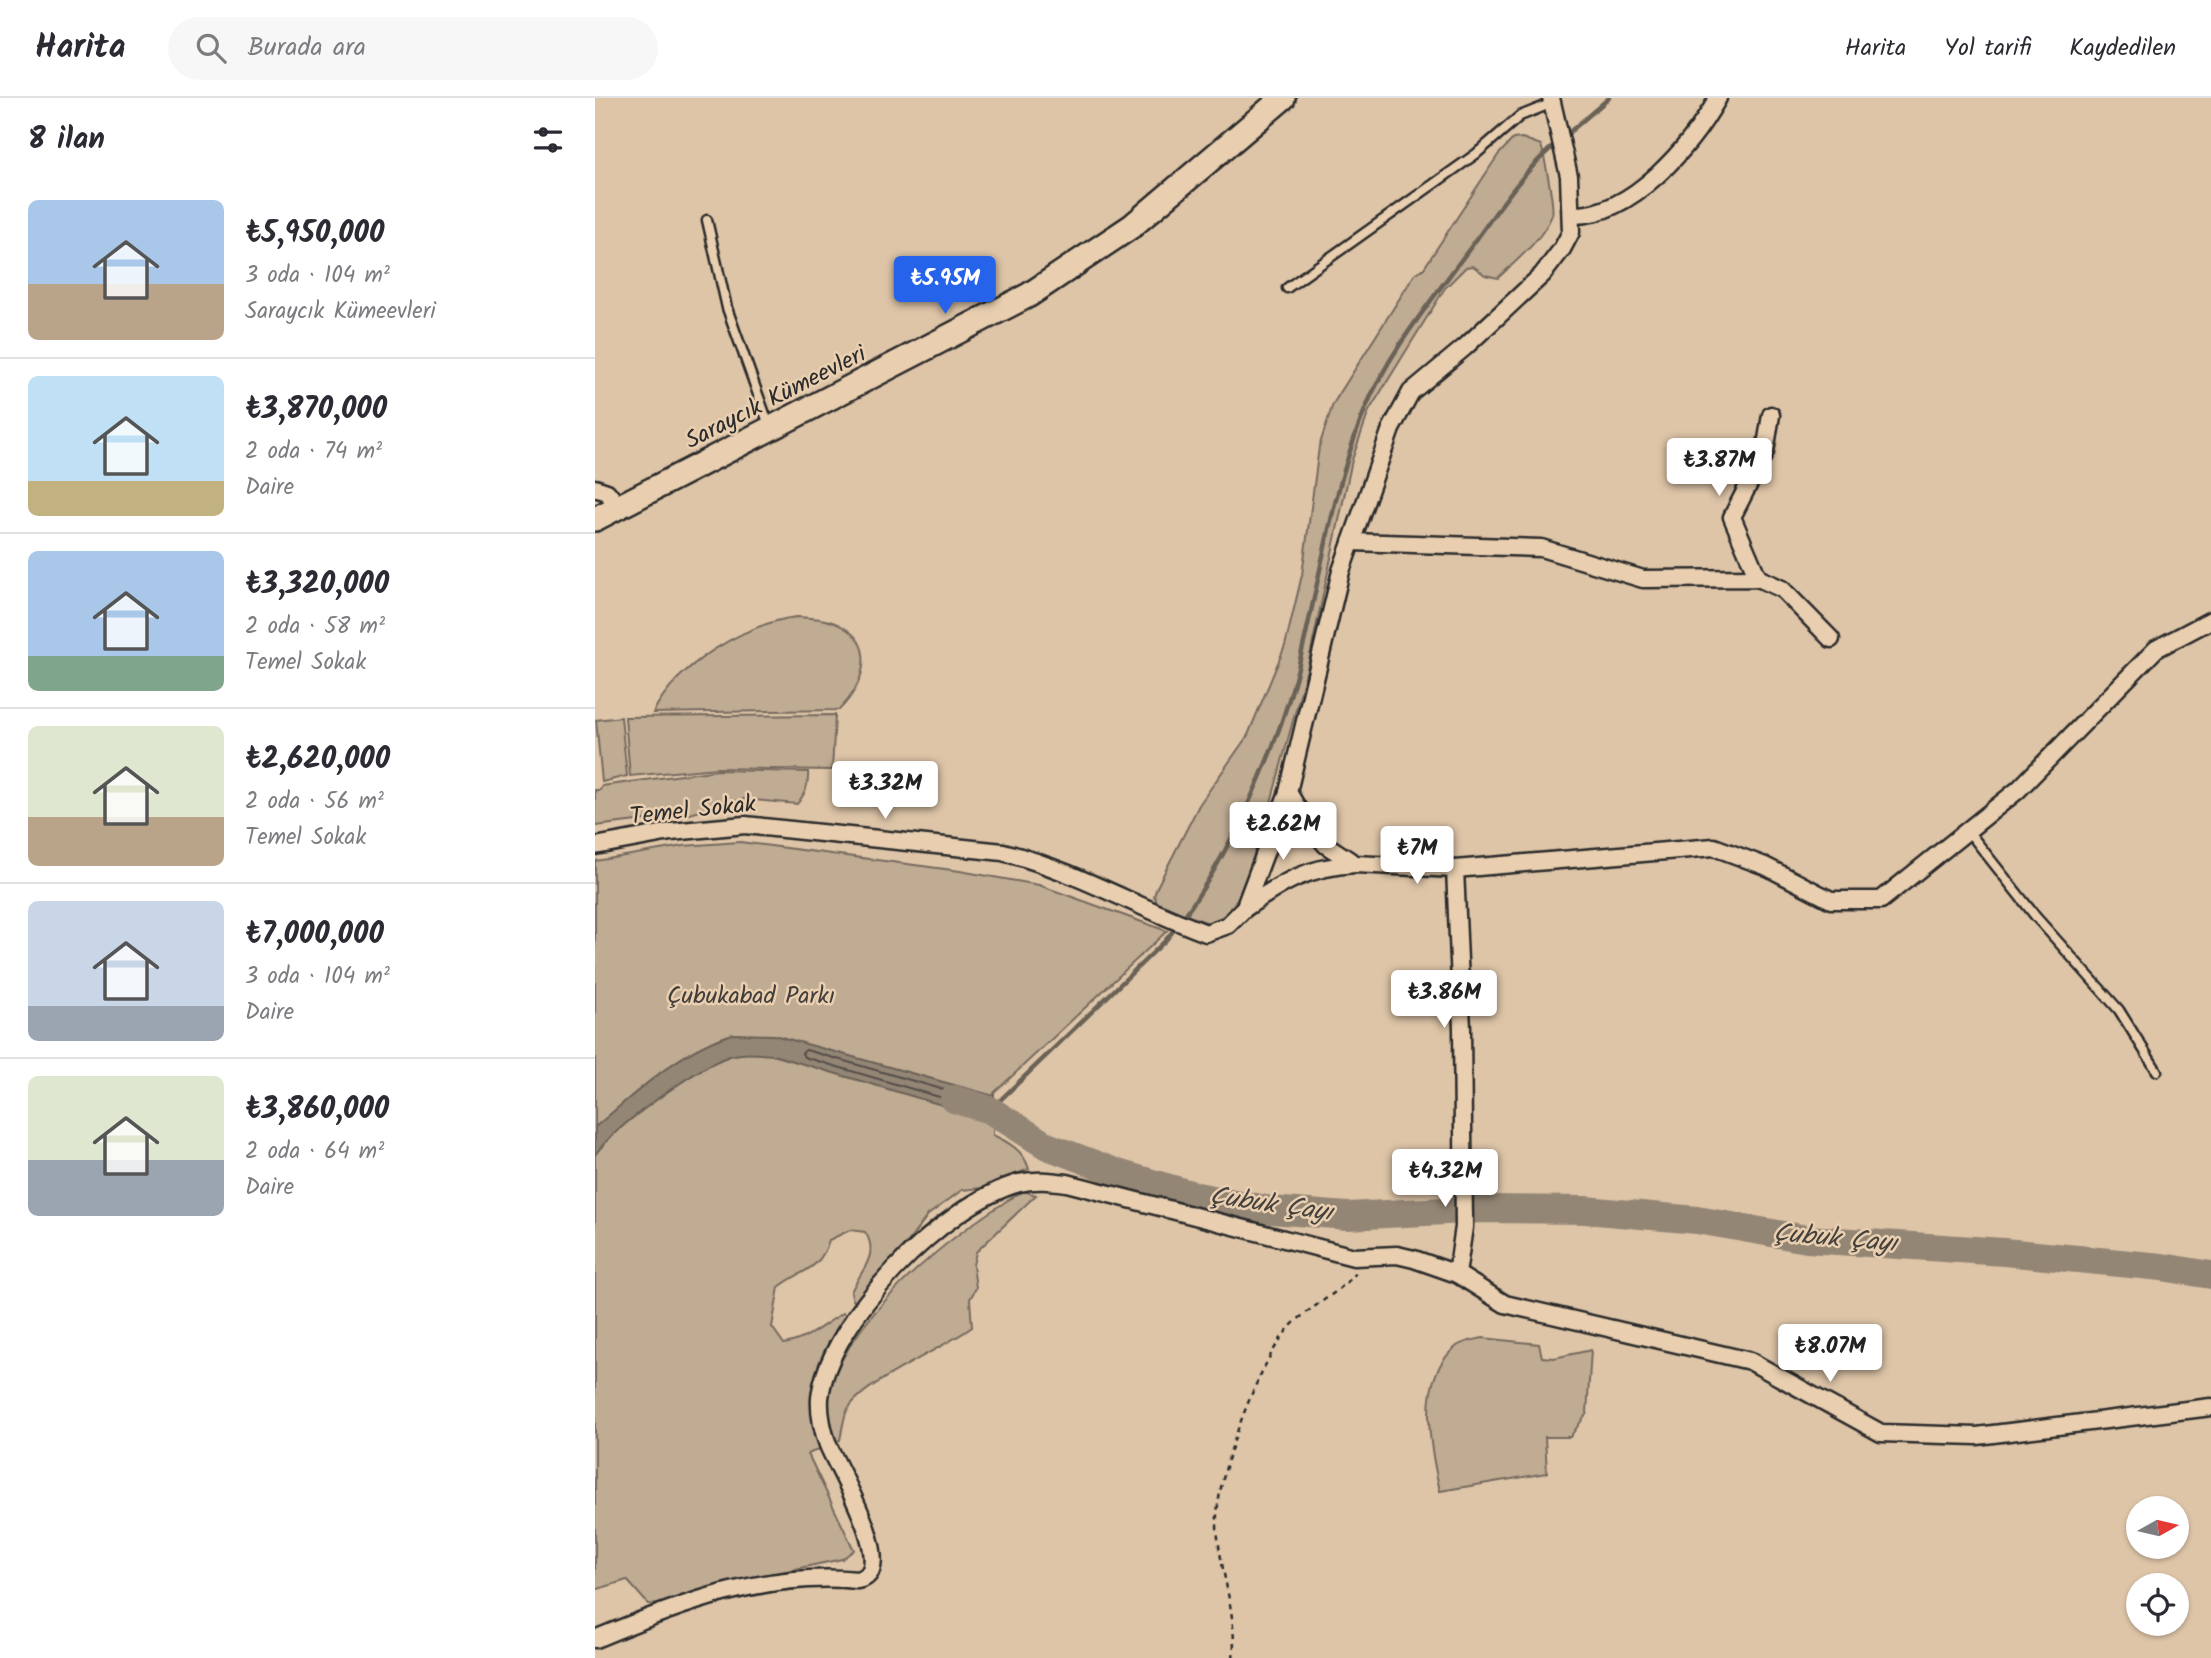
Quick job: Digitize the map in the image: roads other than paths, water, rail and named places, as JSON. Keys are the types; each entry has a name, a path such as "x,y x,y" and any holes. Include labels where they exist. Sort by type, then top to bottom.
{"main road":[{"name":"Saraycık Kümeevleri","path":"595,519 971,327 1070,270 1132,226 1283,98"}],"street":[{"path":"1573,215 1601,211 1656,178 1687,145 1718,98"},
{"path":"1244,909 1288,792 1341,571 1391,429 1411,392 1475,339 1542,275 1571,232 1573,215 1565,150 1550,101"},
{"path":"1758,578 1732,517 1760,465 1768,440 1771,415"},
{"path":"595,488 607,492 619,507"},
{"path":"1351,542 1541,548 1643,579 1758,578 1782,589 1831,639"},
{"path":"1244,909 1300,874 1328,866 1355,864 1455,869 1714,847 1765,866 1831,900 1881,900 2018,790 2156,649 2211,620"},
{"path":"1288,792 1304,819 1326,845 1355,864"},
{"name":"Temel Sokak","path":"595,846 671,832 745,825 980,848 1039,863 1159,916 1206,933 1227,925 1244,909"},
{"path":"1455,869 1462,1029 1464,1227 1457,1274"},
{"path":"595,1639 652,1616 768,1581 807,1577 857,1580 865,1579 871,1573 874,1564 870,1538 827,1443 821,1420 822,1386 850,1328 893,1269 949,1221 1007,1187 1034,1181 1067,1183 1333,1252 1370,1257 1397,1255 1457,1274 1505,1304 1750,1362 1881,1433 1977,1436 2211,1407"}],"lane":[{"path":"1287,288 1476,154 1520,116 1550,101"},
{"path":"707,220 727,308 770,430"},
{"path":"1968,831 2036,917 2119,1010 2157,1071"}],"water":[{"path":"733,1034 774,1035 994,1096 989,1119 773,1055 741,1054 716,1062 678,1085 619,1129 595,1155 595,1127 680,1059 715,1040"}],"waterway":[{"path":"1565,136 1609,98"},
{"path":"1182,919 1217,866 1248,804 1275,740 1295,679 1342,478 1374,390 1398,347 1501,206 1533,166 1558,142"},
{"path":"990,1110 1165,941 1177,926"},
{"name":"Çubuk Çayı","path":"954,1099 990,1110 1047,1146 1121,1174 1197,1196 1271,1210 1347,1216 1485,1209 1585,1210 1697,1220 1807,1239 2004,1252 2162,1267 2211,1275"}],"park label":[{"name":"Çubukabad Parkı","path":"751,996"}]}
